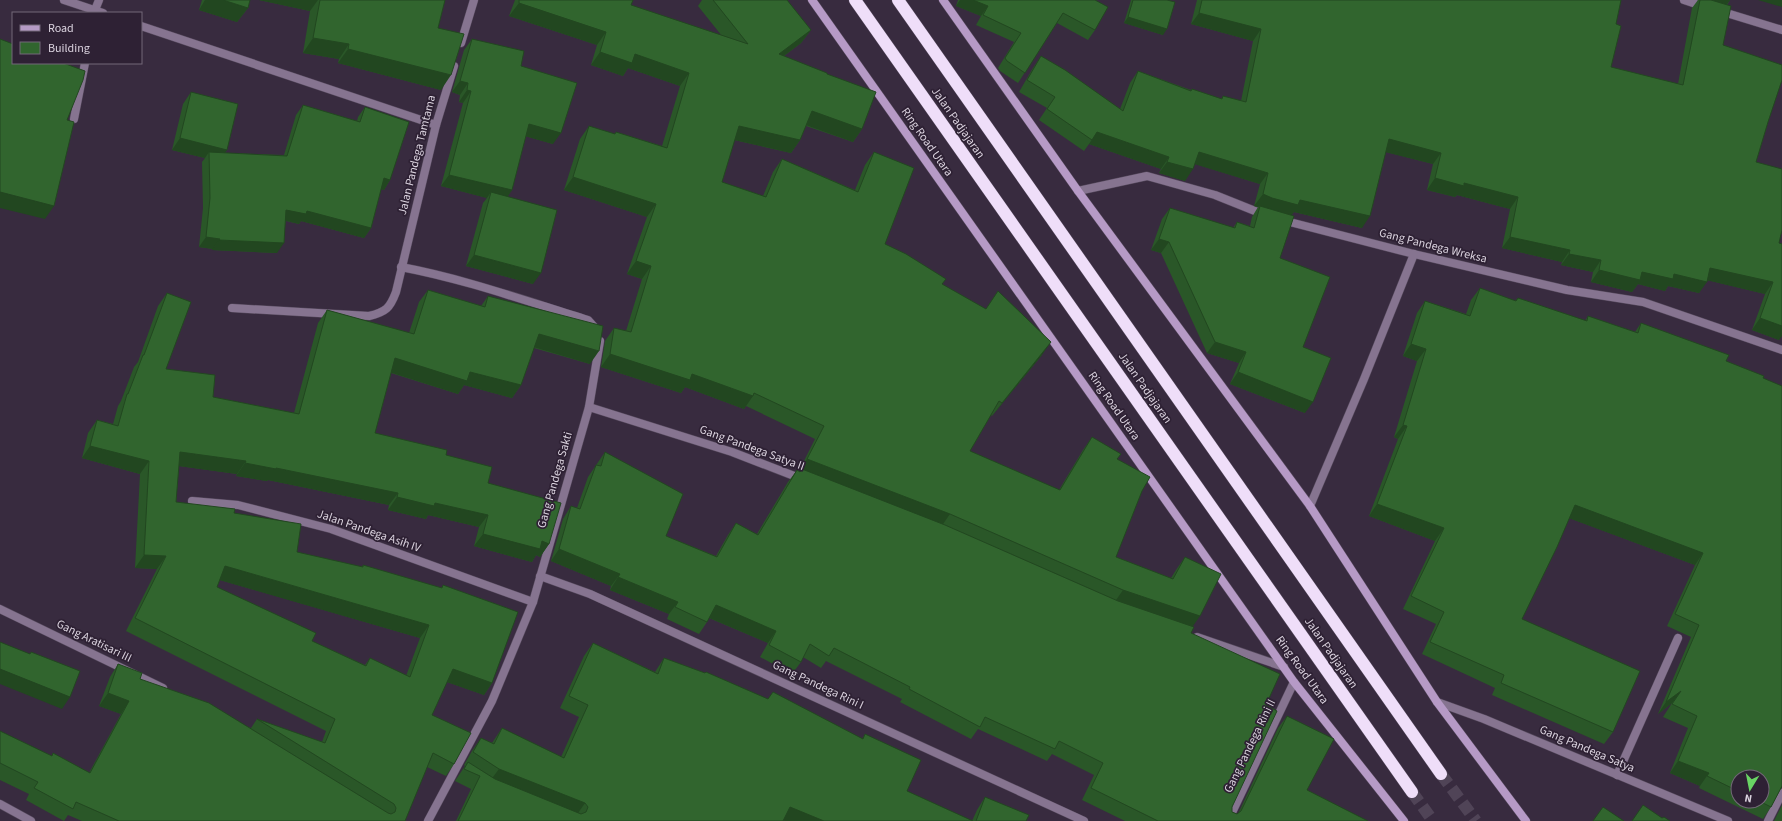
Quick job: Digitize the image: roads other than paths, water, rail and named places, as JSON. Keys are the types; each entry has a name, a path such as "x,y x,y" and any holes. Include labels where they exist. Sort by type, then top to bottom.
{"highway":[{"name":"Jalan Padjajaran","path":"855,0 1412,792"},
{"name":"Jalan Padjajaran","path":"898,0 1441,774"}],"street":[{"path":"64,0 98,12 99,0"},
{"name":"Jalan Pandega Tamtama","path":"232,308 369,316 382,312 392,303 396,292 436,125 474,0"},
{"name":"Ring Road Utara","path":"812,0 1294,682 1404,821"},
{"path":"943,0 1078,191 1310,506 1437,702 1526,821"},
{"path":"1684,0 1782,30"},
{"path":"142,26 436,125"},
{"path":"74,119 85,64"},
{"name":"Gang Pandega Wreksa","path":"1078,191 1147,176 1215,196 1273,218 1414,254 1567,290 1643,302 1782,350"},
{"path":"1310,506 1364,379 1414,254"},
{"name":"Gang Pandega Sakti","path":"401,267 431,272 588,320 597,328 600,337 589,406 533,602 492,701 460,769 428,821"},
{"name":"Gang Pandega Satya II","path":"589,406 732,452 813,484"},
{"name":"Jalan Pandega Asih IV","path":"192,501 238,505 331,529 533,602"},
{"name":"Gang Pandega Rini I","path":"540,576 590,594 1084,821"},
{"name":"Gang Aratisari III","path":"0,609 169,691"},
{"path":"1187,633 1284,667"},
{"path":"1617,775 1678,638"},
{"name":"Gang Pandega Rini II","path":"1228,821 1294,682"},
{"name":"Gang Pandega Satya","path":"1437,702 1484,719 1728,821"},
{"path":"1768,821 1782,793"},
{"path":"0,804 31,821"}],"tunnel":[{"path":"1441,774 1476,821"},
{"path":"1412,792 1433,821"}]}
